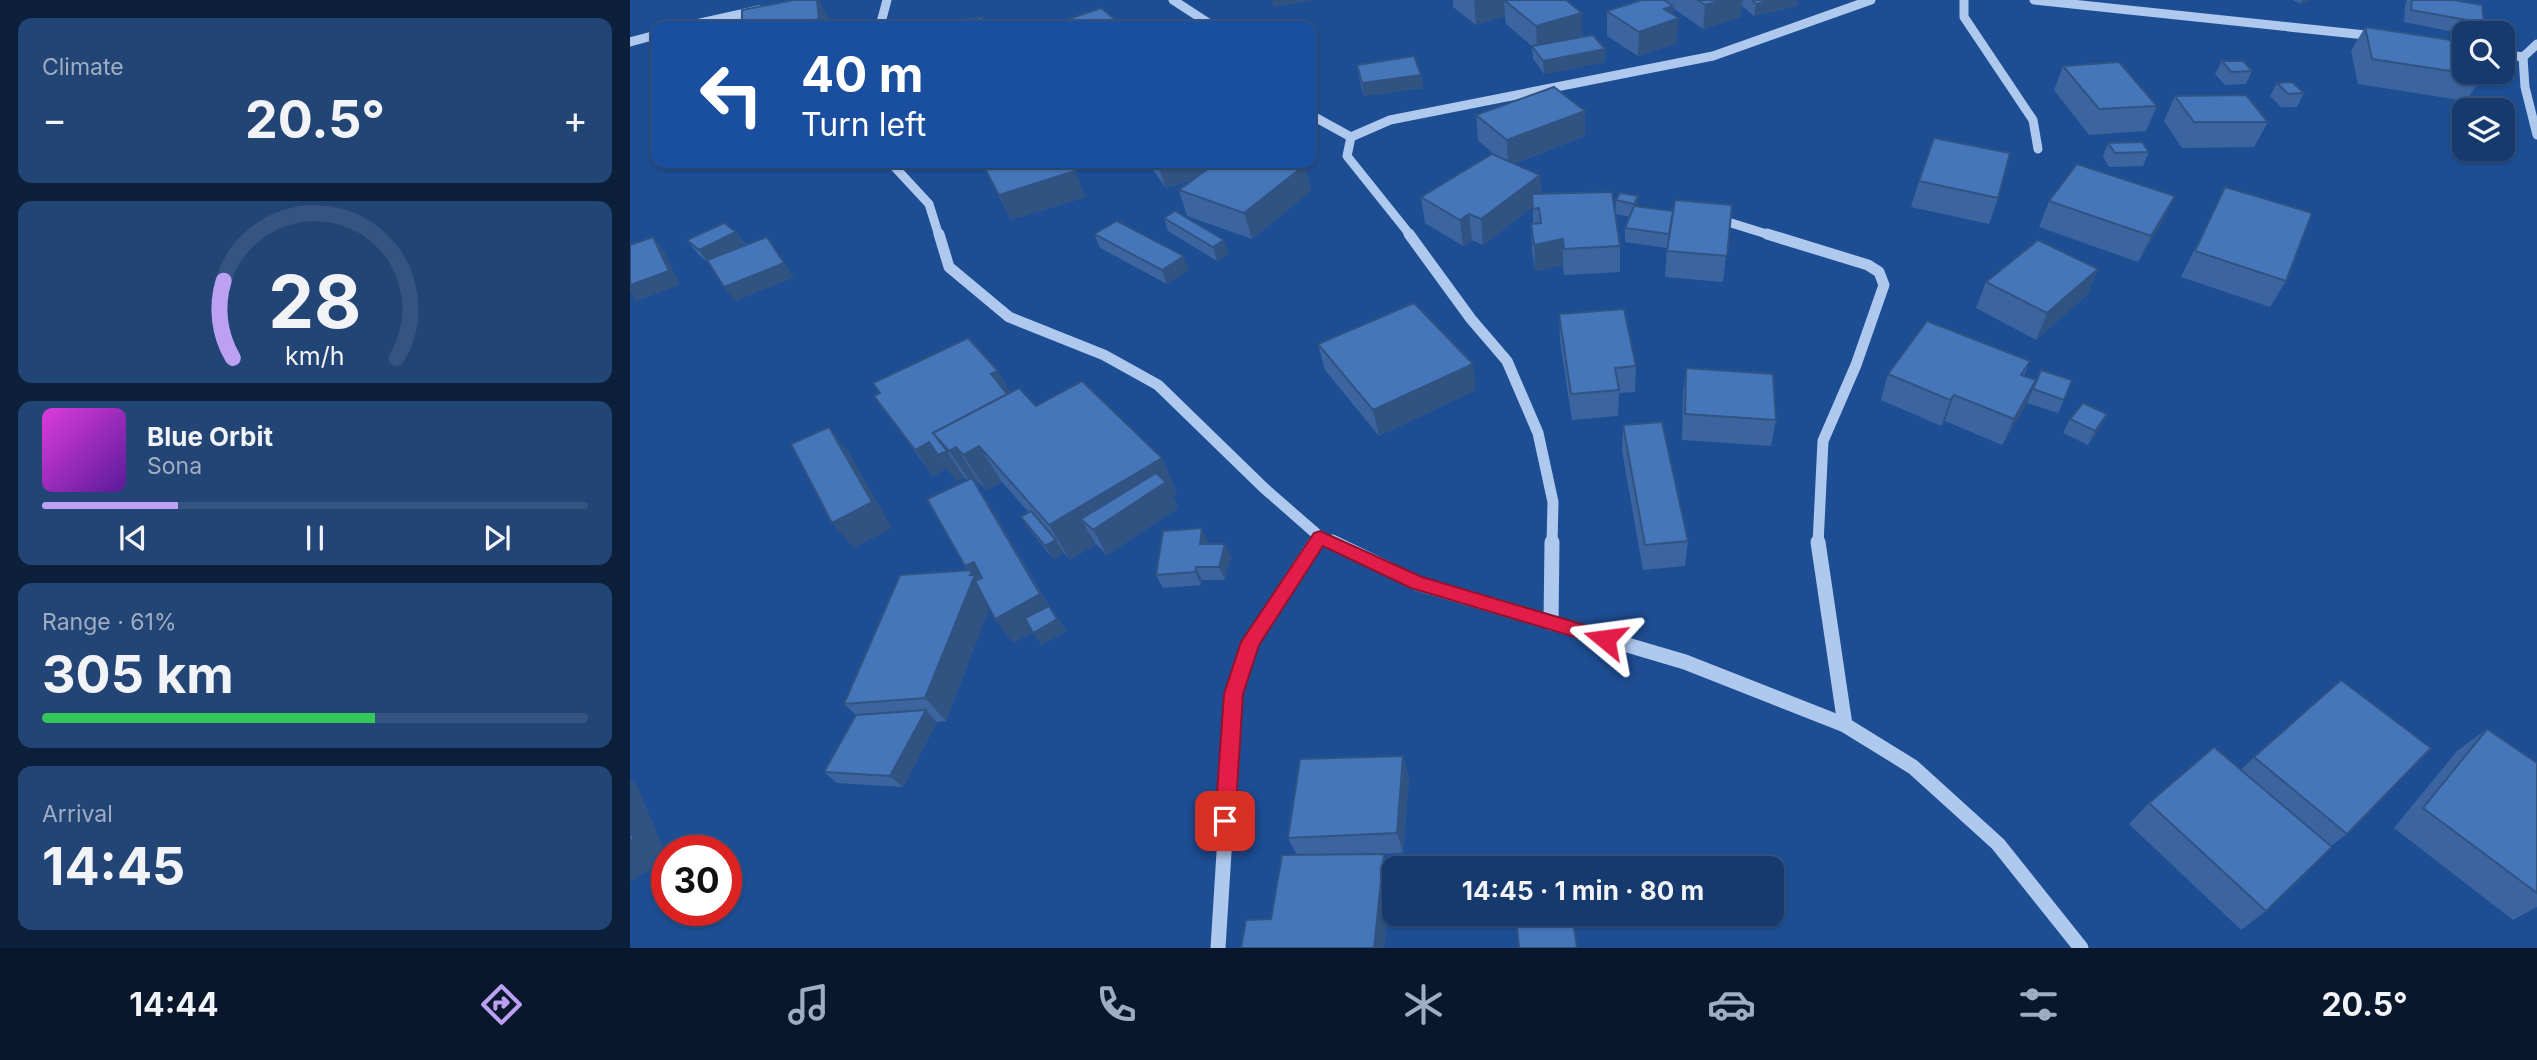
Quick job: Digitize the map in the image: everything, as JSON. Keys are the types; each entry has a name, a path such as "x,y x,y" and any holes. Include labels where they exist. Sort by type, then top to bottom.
{"street":[{"path":"881,21 887,0"},
{"path":"1173,0 1205,21"},
{"path":"1351,137 1390,120 1713,57 1871,0"},
{"path":"1964,0 1964,16 2016,99 2033,120 2038,149"},
{"path":"2034,0 2384,37"},
{"path":"710,21 767,8"},
{"path":"630,42 651,36"},
{"path":"2537,44 2524,57 2525,87 2537,135"},
{"path":"2515,56 2524,57"},
{"path":"1316,118 1351,137"},
{"path":"1351,137 1347,156 1392,210 1471,319 1507,361 1538,433 1553,502 1551,623"},
{"path":"896,168 929,204 949,267 1009,317 1104,355 1158,385 1264,488 1320,537 1417,583 1685,662 1845,725 1913,766 1998,844 2081,948"},
{"path":"1698,212 1868,265 1879,272 1884,285 1856,365 1823,441 1818,542 1845,725"},
{"path":"1218,948 1234,694 1250,642 1320,537"}],"building":[{"path":"794,0 817,0 819,19 742,21 742,10"},
{"path":"1504,0 1566,0 1582,13 1536,26"},
{"path":"1642,0 1664,0 1673,6 1664,9 1679,18 1639,32 1607,11"},
{"path":"1698,0 1722,0 1705,5"},
{"path":"1752,0 1771,0 1756,4"},
{"path":"2412,0 2453,0 2482,5 2484,21 2473,21 2411,10"},
{"path":"1101,8 1117,21 1063,21"},
{"path":"983,17 983,21 955,21"},
{"path":"2365,27 2452,40 2452,71 2372,59"},
{"path":"1593,35 1605,49 1543,61 1532,46"},
{"path":"1414,56 1421,75 1362,83 1357,65"},
{"path":"2222,61 2243,61 2252,71 2231,72"},
{"path":"2119,62 2157,106 2099,109 2063,66"},
{"path":"2292,82 2304,93 2288,94 2277,83"},
{"path":"1554,87 1585,111 1507,140 1476,115"},
{"path":"2246,95 2268,122 2194,122 2175,96"},
{"path":"1934,138 2010,153 1998,198 1919,181"},
{"path":"2142,142 2149,152 2115,153 2108,143"},
{"path":"1492,154 1540,175 1481,219 1469,214 1460,220 1421,197"},
{"path":"2077,164 2175,196 2151,236 2049,201"},
{"path":"985,168 1073,168 1075,171 999,195"},
{"path":"1209,168 1301,168 1244,213 1179,190"},
{"path":"2225,187 2312,213 2286,281 2195,251"},
{"path":"1612,192 1620,246 1564,249 1563,239 1534,245 1531,224 1541,223 1539,208 1533,209 1532,194"},
{"path":"1620,193 1638,196 1634,204 1616,200"},
{"path":"1675,200 1732,205 1727,256 1667,251"},
{"path":"1634,206 1673,211 1669,234 1625,228"},
{"path":"1175,211 1224,240 1213,247 1164,218"},
{"path":"1117,221 1184,256 1162,270 1094,234"},
{"path":"724,223 736,232 699,250 687,240"},
{"path":"653,237 669,271 630,285 630,245"},
{"path":"767,237 784,263 724,287 707,260"},
{"path":"2038,240 2098,269 2047,313 1986,282"},
{"path":"1414,303 1473,364 1373,410 1318,344"},
{"path":"1624,309 1636,366 1615,368 1619,390 1571,394 1559,314"},
{"path":"1927,321 2030,361 2021,375 2036,380 2014,419 1954,395 1950,400 1888,374"},
{"path":"968,338 998,371 991,374 1007,394 933,433 947,451 938,455 929,442 915,450 874,396 880,393 873,383"},
{"path":"1686,368 1773,374 1776,420 1685,414"},
{"path":"2041,370 2072,380 2064,400 2033,389"},
{"path":"1082,381 1162,458 1049,525 979,446 963,455 956,447 949,451 933,433 1019,388 1036,406"},
{"path":"2083,403 2107,414 2095,431 2070,419"},
{"path":"1662,422 1688,541 1645,545 1623,425"},
{"path":"829,427 872,502 832,523 791,444"},
{"path":"1156,473 1166,482 1093,530 1081,519"},
{"path":"972,478 1040,594 995,619 975,581 982,578 974,562 965,566 927,499"},
{"path":"1031,511 1056,540 1045,546 1021,517"},
{"path":"1202,528 1200,544 1225,544 1219,567 1196,567 1195,572 1156,575 1163,531"},
{"path":"972,570 970,575 975,575 925,698 844,704 900,575"},
{"path":"1049,606 1057,619 1033,633 1025,618"},
{"path":"2341,680 2431,748 2347,834 2254,757"},
{"path":"926,710 890,776 824,772 856,715"},
{"path":"2487,729 2537,763 2537,893 2423,808"},
{"path":"2214,747 2332,847 2266,911 2149,803"},
{"path":"1403,756 1397,833 1288,838 1300,759"},
{"path":"1384,854 1374,948 1241,948 1246,920 1271,919 1282,855"},
{"path":"1517,926 1574,926 1577,948 1519,948"}],"route":[{"path":"1225,821 1234,694 1250,642 1320,537 1417,583 1605,639"}]}
